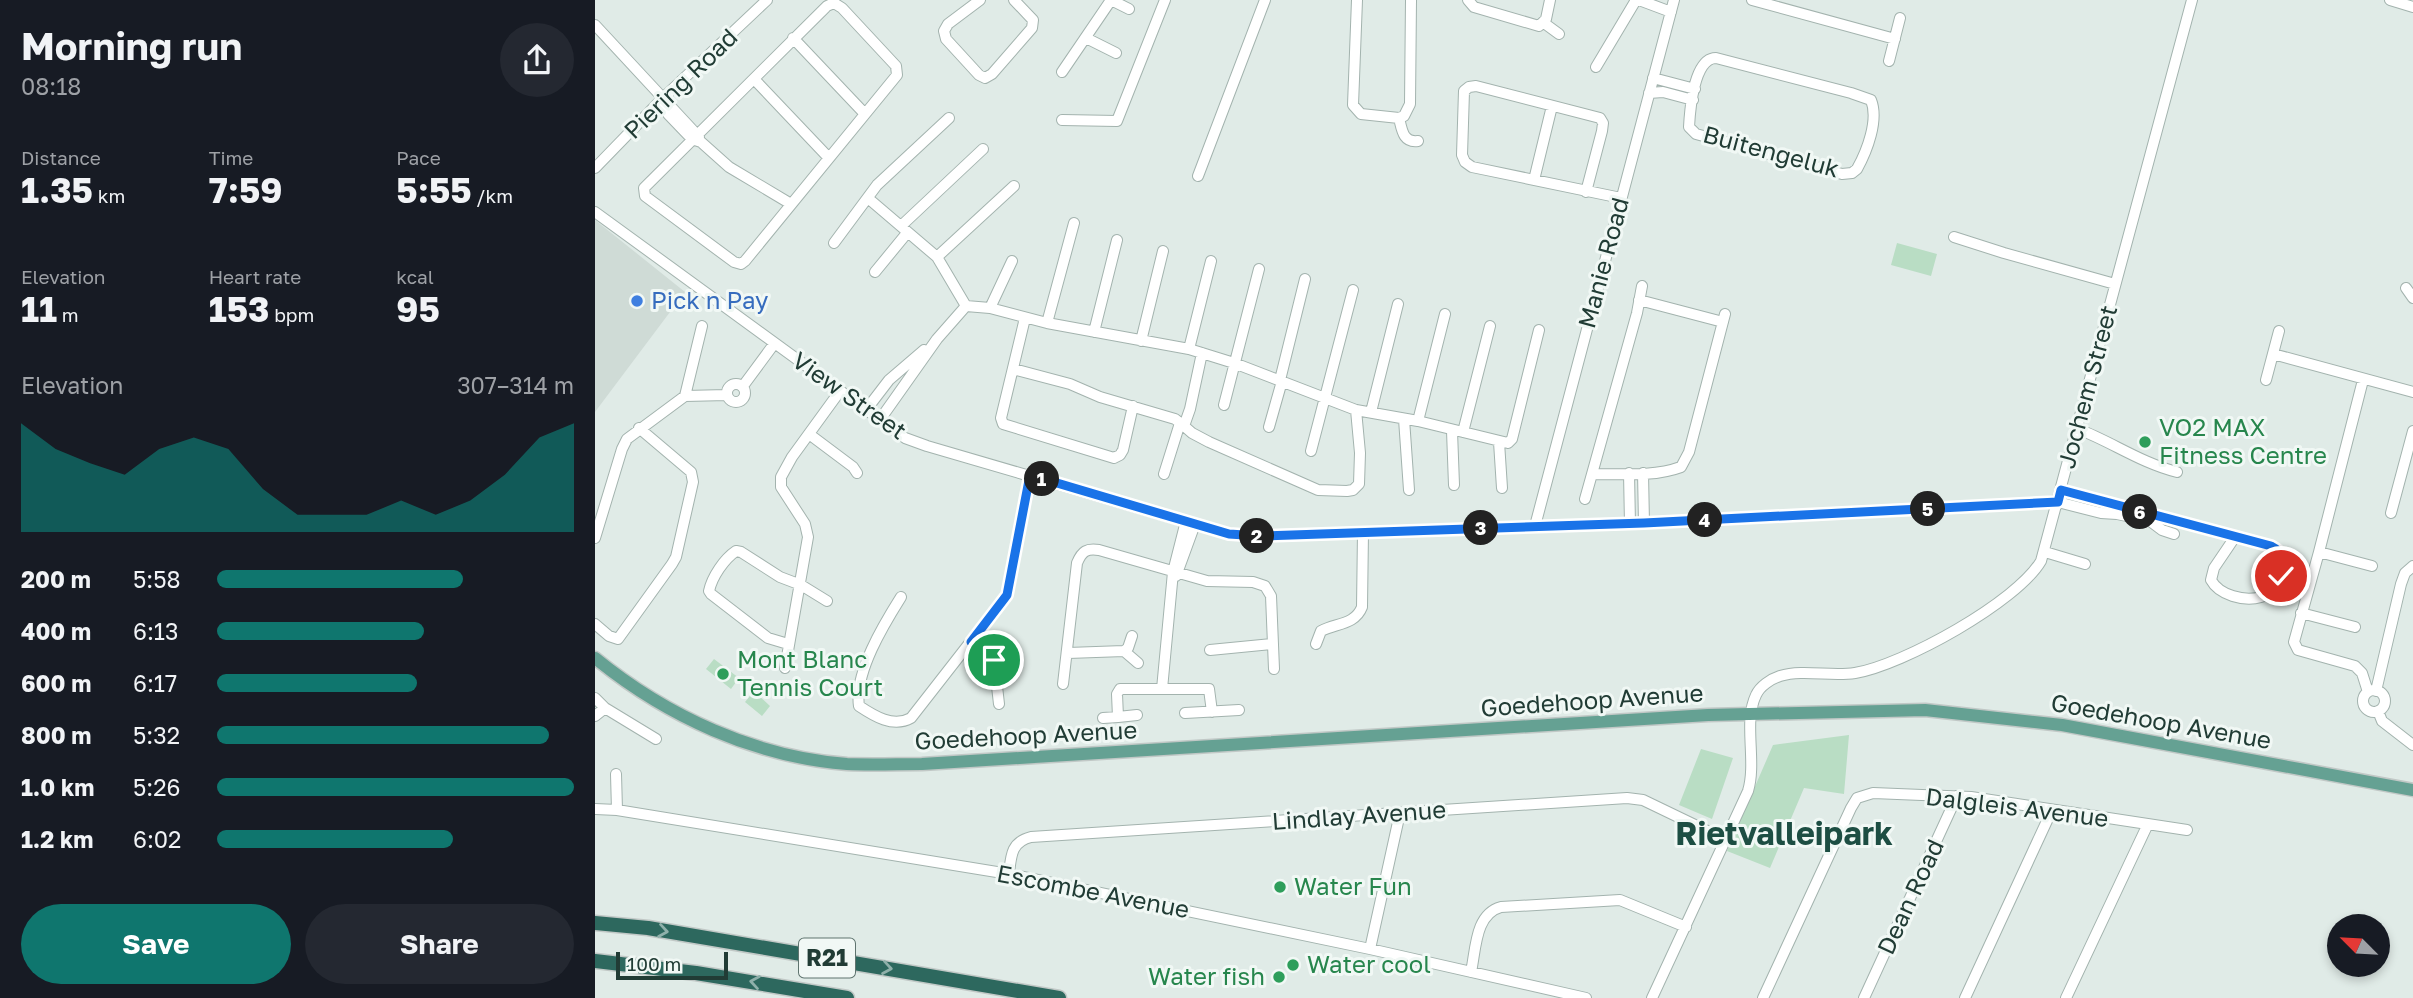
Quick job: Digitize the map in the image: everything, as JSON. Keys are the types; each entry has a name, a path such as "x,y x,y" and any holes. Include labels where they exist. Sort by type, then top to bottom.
{"highway":[{"name":"R21","path":"595,923 648,928 1059,998"},
{"name":"R21","path":"595,961 696,973 847,998"}],"main road":[{"name":"Goedehoop Avenue","path":"595,658 618,677 696,724 769,750 847,764 922,764 1751,713 1925,710 2038,721 2413,790"}],"street":[{"name":"Piering Road","path":"595,168 662,99 767,0"},
{"path":"980,0 948,23 944,32 946,39 979,75 985,78 992,74 1032,28 1033,20 1014,0"},
{"path":"1062,120 1115,122 1119,119 1165,0"},
{"path":"1198,176 1265,0"},
{"path":"1357,0 1353,105 1361,114 1399,118 1404,116 1410,104 1411,0"},
{"path":"1468,0 1474,7 1539,26 1549,11 1550,0"},
{"path":"1596,67 1637,0 1671,12"},
{"name":"Manie Road","path":"1535,526 1674,0"},
{"path":"1752,0 1895,39"},
{"name":"Jochem Street","path":"1751,713 1757,692 1777,677 1790,674 1845,674 1892,662 1948,635 2021,584 2036,570 2045,552 2192,0"},
{"path":"2390,0 2413,7"},
{"path":"1062,72 1109,1 1129,9"},
{"path":"834,4 842,8 896,66 897,75 741,264 734,262 643,194 643,188 697,138 754,79 827,6 834,4"},
{"path":"1889,61 1901,18"},
{"path":"1543,23 1559,34"},
{"path":"595,25 662,99 669,114 729,167 791,204"},
{"path":"793,38 865,114"},
{"path":"1086,38 1116,53"},
{"name":"Buitengeluk","path":"1716,58 1863,96 1871,100 1874,120 1861,162 1857,169 1846,175 1696,134 1689,127 1695,89 1703,63 1716,58"},
{"name":"Buitengeluk","path":"1653,78 1695,89"},
{"path":"754,79 828,157"},
{"path":"1586,192 1603,123 1597,116 1476,86 1464,91 1462,155 1465,162 1472,167 1586,192 1621,198"},
{"name":"Buitengeluk","path":"1649,93 1663,92 1693,100"},
{"path":"1534,180 1552,106"},
{"path":"834,243 884,178 949,118"},
{"path":"1399,118 1405,137 1418,141"},
{"path":"875,272 904,229 983,149"},
{"path":"937,257 1014,186"},
{"path":"869,199 937,257 966,306"},
{"name":"View Street","path":"595,212 879,421 915,442 1229,534 1260,536 1630,524 2058,502 2150,521 2162,530 2174,534"},
{"path":"1047,323 1074,223"},
{"path":"1954,237 2115,284"},
{"path":"1094,332 1117,240"},
{"path":"1141,341 1163,251"},
{"path":"991,308 1012,261"},
{"path":"1189,349 1210,261"},
{"path":"1224,405 1259,269"},
{"path":"1269,427 1305,279"},
{"path":"1585,499 1642,286"},
{"path":"2406,288 2413,298"},
{"path":"1311,451 1353,290"},
{"path":"1593,474 1671,471 1681,467 1686,461 1724,318 1639,300"},
{"path":"1371,412 1398,304"},
{"path":"966,306 991,308 1047,323 1189,349 1281,380 1356,410 1418,421 1509,443 1539,330"},
{"path":"879,421 937,339 966,306"},
{"path":"1418,421 1445,314"},
{"path":"1025,318 1001,422 1018,430 1118,457 1123,450 1133,406"},
{"path":"685,396 702,326"},
{"path":"1454,485 1458,432 1490,326"},
{"path":"2266,380 2279,331"},
{"path":"866,410 890,380 937,339"},
{"path":"595,538 627,439 685,396 727,395 732,401 741,401 746,394 743,386 774,344"},
{"path":"1164,474 1190,409 1202,353"},
{"path":"2273,354 2413,392"},
{"path":"1013,369 1070,384 1092,395 1175,419 1209,442 1318,490 1347,491 1356,488 1360,479 1356,410"},
{"path":"2363,380 2295,636 2295,646 2298,650 2355,666 2372,692"},
{"path":"785,668 807,551 807,529 780,482 782,472 840,391"},
{"path":"1404,419 1409,490"},
{"path":"595,624 609,636 618,639 672,564 678,551 692,482 691,472 639,428"},
{"path":"2078,429 2102,438 2151,464 2177,472"},
{"path":"2391,513 2413,431"},
{"path":"809,434 853,467 857,473"},
{"path":"1499,442 1502,488"},
{"path":"1629,473 1630,524"},
{"path":"1643,473 1644,523"},
{"path":"901,597 859,682 859,706 872,715 897,722 911,718 1007,595 1030,475"},
{"path":"2061,490 2271,546 2282,554 2284,564 2281,576 2272,590 2260,597 2242,598 2228,594 2219,590 2211,580 2214,568 2235,537"},
{"path":"1163,689 1175,575 1190,523"},
{"path":"1316,644 1321,631 1354,619 1362,607 1363,532"},
{"path":"1063,684 1077,563 1080,555 1087,550 1099,550 1175,575 1212,582 1253,582 1265,586 1271,596 1274,669"},
{"path":"788,645 768,638 711,594 709,587 729,556 736,551 827,601"},
{"path":"2045,552 2085,564"},
{"path":"2319,552 2372,566"},
{"path":"2378,711 2368,710 2364,705 2372,692 2403,578 2413,566"},
{"path":"2301,613 2355,627"},
{"path":"1068,653 1124,651 1128,648 1132,636"},
{"path":"971,642 994,660 999,704"},
{"path":"1210,650 1272,644"},
{"path":"1124,651 1137,663"},
{"path":"1118,717 1119,690 1209,689 1212,712"},
{"path":"2372,692 2382,694 2385,702 2378,711"},
{"path":"595,698 605,708 656,739"},
{"path":"595,716 605,708"},
{"path":"1185,713 1239,710"},
{"path":"2378,711 2382,722 2413,745"},
{"path":"1652,998 1742,806 1752,777 1751,713"},
{"path":"1103,718 1137,715"},
{"path":"616,774 617,810"},
{"name":"Dalgleis Avenue","path":"1763,998 1857,798 1873,793 1957,796 2187,830"},
{"name":"Dean Road","path":"1864,998 1957,796"},
{"name":"Lindlay Avenue","path":"1009,874 1012,851 1020,841 1031,837 1633,798 1726,839"},
{"name":"Escombe Avenue","path":"595,809 617,810 1009,874 1370,949 1586,998"},
{"path":"1965,998 2052,810"},
{"path":"1370,949 1400,813"},
{"path":"2066,998 2147,826"},
{"path":"1471,972 1483,920 1490,911 1501,906 1620,900 1686,927"}],"shaded area":[{"path":"595,220 685,292 595,412"}],"green space":[{"path":"1897,243 1937,254 1931,276 1891,265"},
{"name":"Mont Blanc Tennis Court","path":"714,659 739,678 731,689 706,669"},
{"path":"754,691 770,706 762,716 745,702"},
{"path":"1849,735 1844,794 1804,788 1770,868 1727,851 1773,745"},
{"path":"1701,749 1733,758 1712,819 1679,805"}],"place":[{"name":"Pick n Pay","path":"637,301"},
{"name":"VO2 MAX Fitness Centre","path":"2145,442"},
{"name":"Mont Blanc Tennis Court","path":"723,674"},
{"name":"Water Fun","path":"1280,887"},
{"name":"Water cool","path":"1293,965"},
{"name":"Water fish","path":"1279,977"}],"district":[{"name":"Rietvalleipark","path":"1784,834"}],"route":[{"path":"994,660 971,642 1007,595 1030,475 1229,534 1260,536 1644,523 2058,502 2061,490 2271,546 2282,554 2284,564 2281,576"}]}
